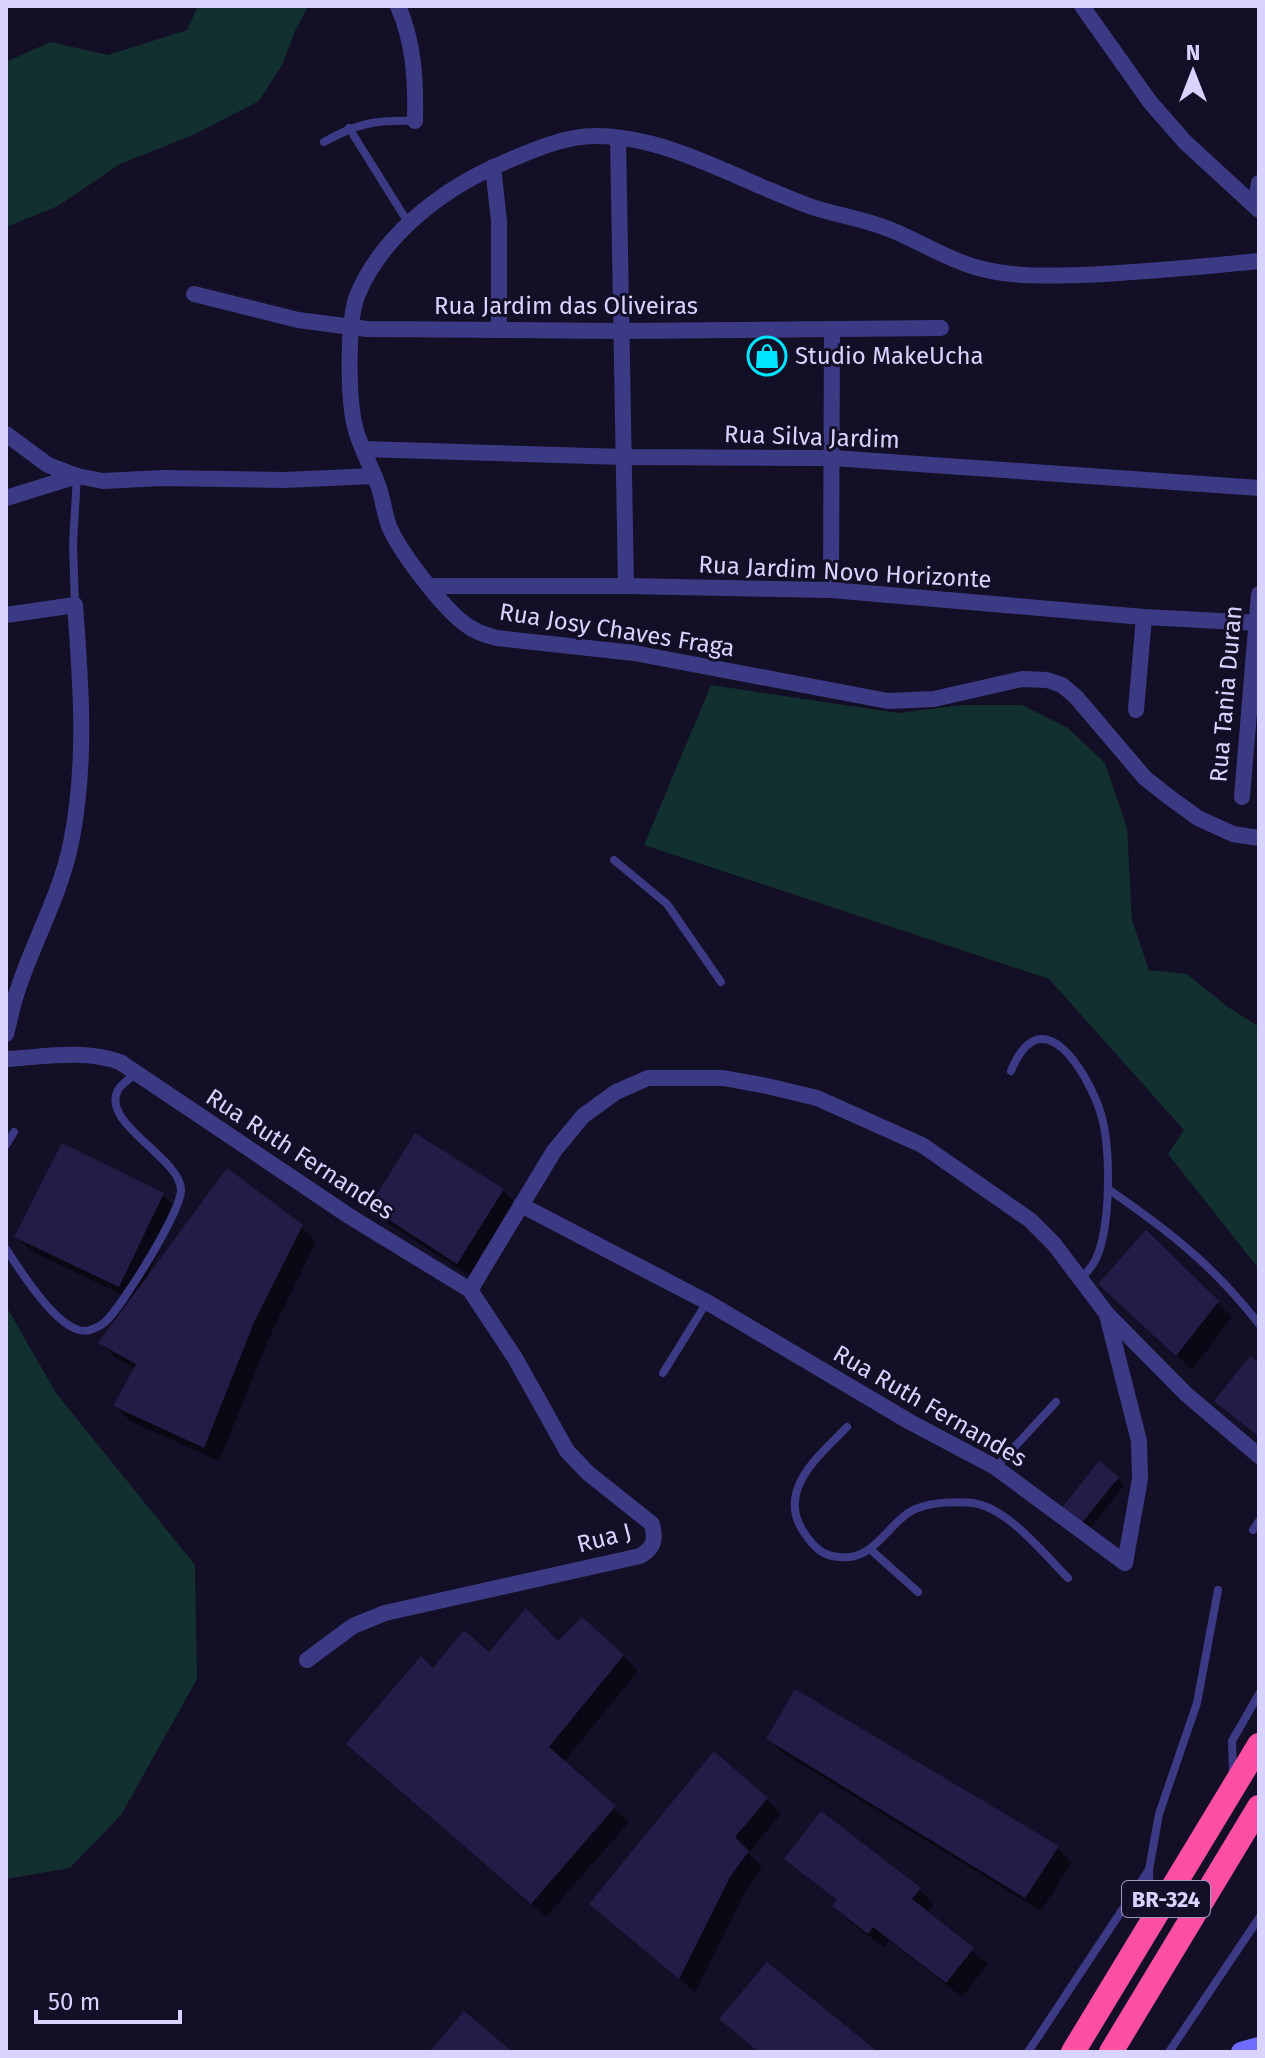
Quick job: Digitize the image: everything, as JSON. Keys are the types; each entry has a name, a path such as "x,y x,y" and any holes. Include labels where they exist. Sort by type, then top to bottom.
{"highway":[{"name":"BR-324","path":"1073,2052 1259,1745"},
{"name":"BR-324","path":"1111,2052 1259,1807"}],"main road":[{"path":"1241,2052 1259,2047"}],"street":[{"path":"398,6 411,45 416,87 415,121"},
{"path":"1082,6 1150,102 1185,142 1257,208"},
{"name":"Rua Josy Chaves Fraga","path":"1259,261 1098,275 1031,276 973,267 886,228 810,206 692,157 618,138 592,136 558,143 493,167 462,184 409,224 368,273 356,300 351,327 351,397 355,428 389,525 398,543 430,586 462,622 476,632 497,638 634,653 867,699 912,701 1022,679 1047,680 1062,685 1076,697 1145,778 1198,818 1233,834 1259,838"},
{"path":"618,138 626,586"},
{"path":"493,167 499,221 499,330"},
{"path":"1257,208 1259,183"},
{"name":"Rua Jardim das Oliveiras","path":"194,294 298,320 351,327 622,331 941,328"},
{"path":"831,590 832,329"},
{"path":"6,434 48,465 77,476 103,481 374,476"},
{"name":"Rua Silva Jardim","path":"363,449 624,457 833,458 1259,488"},
{"path":"6,498 77,476"},
{"name":"Rua Jardim Novo Horizonte","path":"430,586 831,590 1144,617 1258,623"},
{"name":"Rua Tania Duran","path":"1242,797 1259,594"},
{"path":"6,615 75,605 82,740 73,831 58,890 17,992 6,1034"},
{"path":"1136,710 1144,617"},
{"name":"Rua Ruth Fernandes","path":"6,1059 82,1055 104,1056 120,1062 349,1216 470,1290 554,1151 583,1116 616,1092 648,1078 723,1078 817,1098 922,1145 1030,1220 1054,1244 1107,1314 1186,1394 1259,1456"},
{"name":"Rua Ruth Fernandes","path":"521,1205 707,1302 910,1422 995,1467 1125,1563 1140,1479 1139,1441 1107,1314"},
{"name":"Rua J","path":"307,1660 353,1626 385,1613 640,1556 651,1549 654,1541 652,1524 588,1473 567,1451 515,1358 470,1290"}],"lane":[{"path":"324,142 349,128 373,121 415,121"},
{"path":"349,128 409,224"},
{"path":"75,605 73,544 77,476"},
{"path":"614,860 667,904 721,982"},
{"path":"1011,1071 1019,1052 1032,1041 1050,1040 1063,1046 1082,1071 1100,1112 1108,1145 1103,1237 1095,1260 1081,1279"},
{"path":"6,1249 53,1312 74,1329 84,1332 108,1320 158,1245 177,1207 181,1188 174,1173 120,1115 116,1102 118,1090 136,1073"},
{"path":"6,1145 14,1132"},
{"path":"1108,1189 1170,1232 1215,1271 1259,1324"},
{"path":"663,1373 707,1302"},
{"path":"995,1467 1056,1402"},
{"path":"847,1427 797,1483 795,1506 801,1529 815,1549 836,1557 856,1557 871,1550 910,1511 945,1502 976,1503 1000,1513 1068,1578"},
{"path":"1253,1530 1259,1521"},
{"path":"871,1550 918,1592"},
{"path":"1150,1924 1149,1870 1159,1814 1197,1703 1218,1590"},
{"path":"1234,1787 1232,1741 1259,1694"},
{"path":"1028,2052 1149,1870"},
{"path":"1169,2052 1259,1918"}],"green space":[{"path":"198,6 308,6 282,65 259,101 191,136 120,164 58,206 6,227 6,62 50,42 108,55 187,30"},
{"path":"711,685 898,713 963,705 1022,705 1068,728 1105,763 1127,828 1132,920 1149,970 1187,974 1259,1027 1259,1269 1168,1154 1184,1130 1049,979 644,845"},
{"path":"6,1306 56,1393 195,1565 197,1679 121,1815 70,1868 6,1879"}],"building":[{"path":"415,1133 504,1189 457,1264 369,1207"},
{"path":"62,1143 164,1193 119,1287 14,1237"},
{"path":"227,1168 303,1225 255,1320 204,1448 113,1406 136,1364 98,1343"},
{"path":"1146,1230 1219,1301 1176,1356 1098,1284"},
{"path":"1250,1356 1259,1363 1259,1437 1214,1401"},
{"path":"1099,1461 1119,1477 1081,1524 1061,1509"},
{"path":"526,1608 558,1641 582,1617 624,1655 549,1747 616,1806 531,1904 346,1744 421,1656 433,1668 464,1630 489,1652"},
{"path":"795,1689 1059,1846 1025,1898 766,1739"},
{"path":"714,1751 768,1798 735,1837 749,1851 730,1877 679,1979 589,1904"},
{"path":"821,1811 921,1888 912,1899 974,1948 946,1983 873,1927 868,1934 832,1906 837,1900 784,1859"},
{"path":"767,1962 878,2052 759,2052 719,2019"},
{"path":"464,2011 513,2052 429,2052"}],"place":[{"name":"Studio MakeUcha","path":"767,356"}]}
